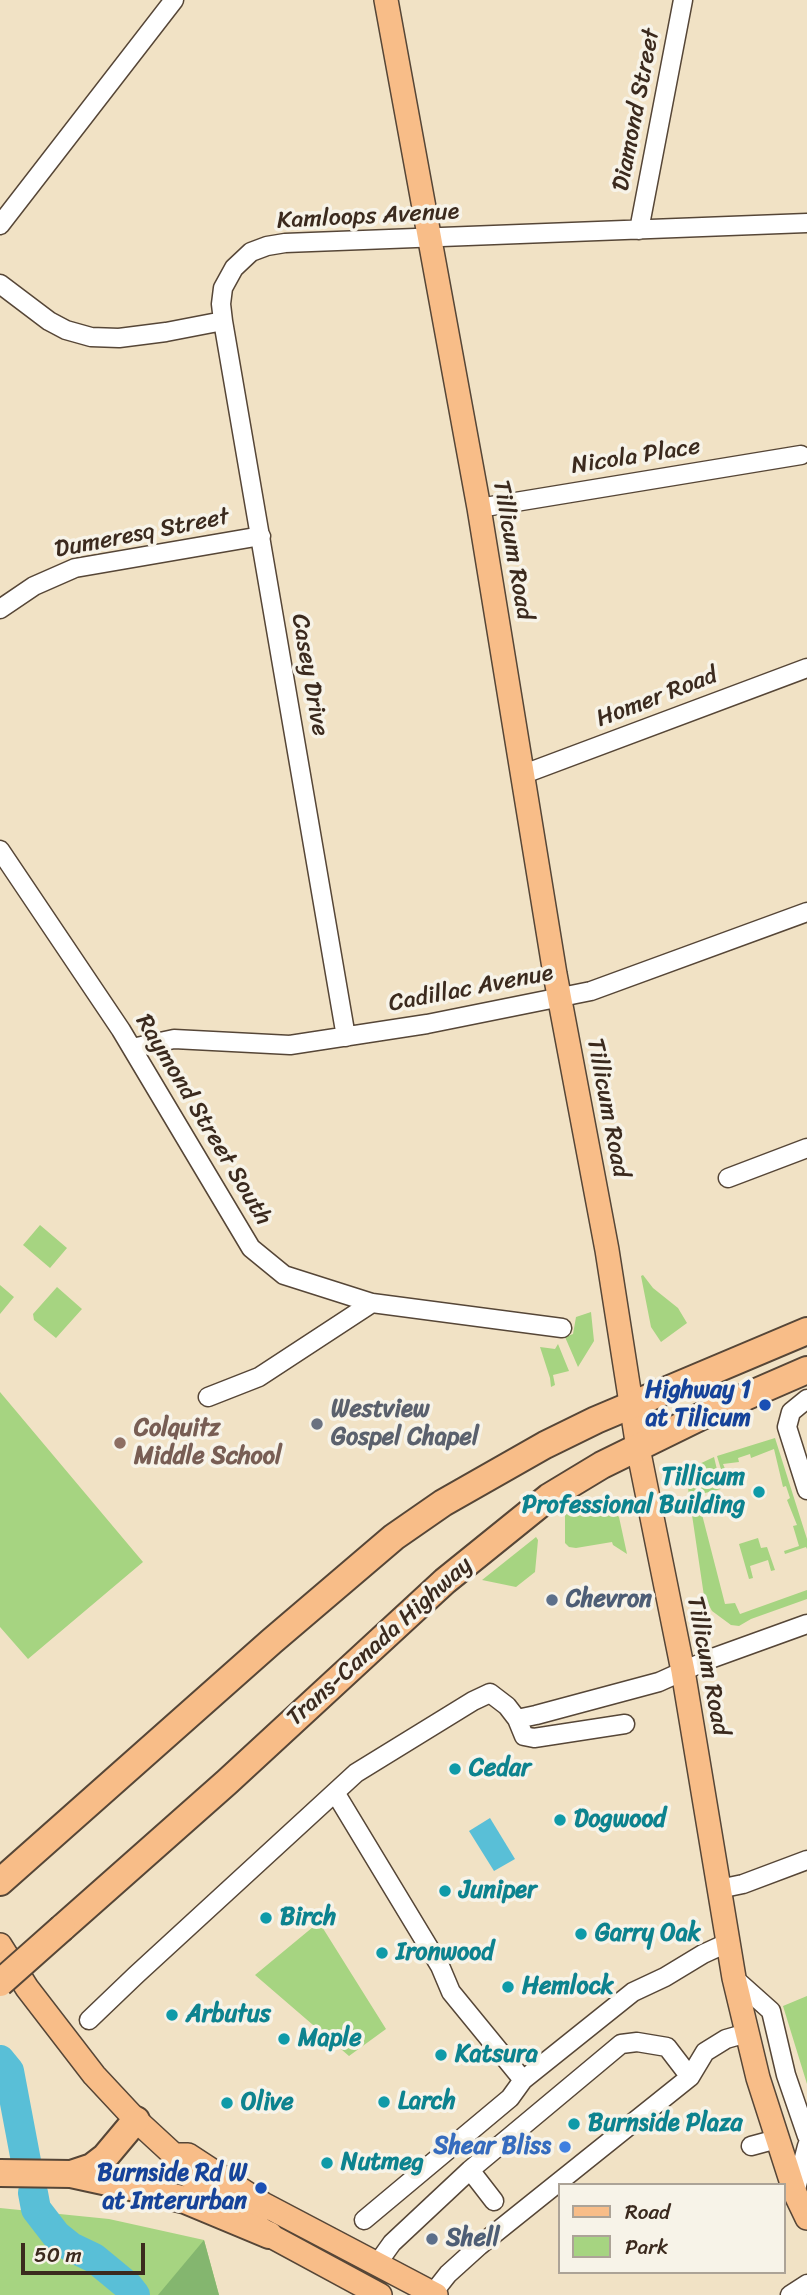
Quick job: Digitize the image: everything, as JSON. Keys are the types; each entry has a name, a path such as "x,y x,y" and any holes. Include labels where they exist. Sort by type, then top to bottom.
{"highway":[{"path":"0,1882 272,1641 394,1537 443,1503 545,1445 807,1331"},
{"name":"Trans-Canada Highway","path":"0,1983 445,1581 549,1497 602,1465 708,1413 807,1370"},
{"path":"71,2174 92,2167 105,2157 136,2120"},
{"path":"0,2173 71,2174 184,2200 270,2235"}],"main road":[{"name":"Tillicum Road","path":"386,0 479,508 559,998 607,1250 638,1448 683,1671 727,1943 758,2078 776,2139 807,2218"},
{"path":"0,1945 27,1989 94,2075 136,2120 174,2155 178,2168 270,2235 380,2295"},
{"path":"174,2155 188,2155 263,2204 435,2294"}],"street":[{"path":"0,225 174,0"},
{"name":"Diamond Street","path":"639,230 682,0"},
{"name":"Kamloops Avenue","path":"223,321 223,288 233,268 251,252 267,246 285,243 807,223"},
{"path":"0,284 49,321 66,330 92,337 119,338 223,321"},
{"name":"Casey Drive","path":"223,321 346,1037"},
{"name":"Nicola Place","path":"479,508 801,455"},
{"name":"Dumeresq Street","path":"0,609 34,586 75,568 261,536"},
{"name":"Homer Road","path":"524,774 807,667"},
{"name":"Raymond Street South","path":"0,850 132,1048 251,1248 284,1275 372,1303 562,1328"},
{"name":"Cadillac Avenue","path":"132,1048 174,1039 290,1045 427,1024 559,998 592,991 807,912"},
{"path":"728,1178 807,1148"},
{"path":"216,1394 259,1377 372,1303"},
{"path":"807,1399 791,1412 787,1427 807,1490"},
{"path":"517,1719 659,1682 807,1624"},
{"path":"89,2020 356,1773 490,1693 507,1706 524,1735 534,1738 625,1724"},
{"path":"336,1794 440,1966 451,1992 523,2080"},
{"path":"719,1889 743,1884 807,1860"},
{"path":"364,2220 510,2098 523,2080 633,1992 727,1943"},
{"path":"734,1978 771,2011 786,2075 807,2136"},
{"path":"435,2294 448,2274 510,2221 690,2077 705,2052 726,2039 747,2033"},
{"path":"377,2264 393,2243 470,2170 621,2044 637,2042 667,2047 690,2077"},
{"path":"751,2146 776,2139"},
{"path":"795,2193 807,2146"},
{"path":"470,2170 491,2204 510,2221"},
{"path":"790,2295 807,2284"}],"green space":[{"path":"40,1225 67,1248 50,1268 23,1245"},
{"path":"643,1275 653,1288 678,1308 687,1323 661,1342 651,1327 641,1276"},
{"path":"0,1285 14,1297 0,1314"},
{"path":"57,1287 82,1309 56,1338 34,1320 33,1314"},
{"path":"591,1312 594,1341 578,1367 565,1337 573,1334 576,1317"},
{"path":"558,1344 569,1371 553,1375 555,1385 551,1387 540,1347 555,1349"},
{"path":"0,1392 143,1562 28,1659 0,1627"},
{"path":"775,1438 807,1539 807,1549 806,1547 785,1554 784,1551 799,1546 793,1526 797,1525 787,1500 790,1498 786,1486 783,1487 774,1449 751,1458 750,1454 738,1458 739,1462 723,1464 731,1483 728,1484 717,1456"},
{"path":"714,1457 719,1478 713,1479 714,1484 724,1484 725,1488 697,1495 725,1604 735,1603 740,1614 807,1590 807,1599 739,1626 731,1625 712,1611 704,1596 688,1488 695,1466"},
{"path":"599,1498 599,1506 608,1507 619,1517 627,1554 612,1542 576,1548 565,1543 565,1515 589,1500"},
{"path":"536,1537 535,1572 516,1587 482,1580"},
{"path":"758,1538 761,1548 767,1547 775,1570 771,1571 768,1560 750,1566 753,1578 749,1579 739,1544"},
{"path":"319,1922 386,2029 349,2056 255,1975"},
{"path":"807,1996 807,2084 783,2006"},
{"path":"0,2208 109,2219 204,2240 219,2295 0,2295"},
{"path":"204,2240 219,2295 158,2295"}],"water":[{"path":"490,1818 515,1859 494,1871 469,1831"}],"waterway":[{"path":"0,2060 9,2071 26,2161"},
{"path":"33,2193 36,2209 56,2235 71,2247 94,2258 135,2295"}],"place":[{"name":"Highway 1 at Tilicum","path":"765,1405"},
{"name":"Westview Gospel Chapel","path":"317,1424"},
{"name":"Colquitz Middle School","path":"120,1443"},
{"name":"Tillicum Professional Building","path":"759,1492"},
{"name":"Chevron","path":"552,1600"},
{"name":"Cedar","path":"455,1769"},
{"name":"Dogwood","path":"560,1820"},
{"name":"Juniper","path":"445,1891"},
{"name":"Birch","path":"266,1918"},
{"name":"Garry Oak","path":"581,1934"},
{"name":"Ironwood","path":"382,1953"},
{"name":"Hemlock","path":"508,1987"},
{"name":"Arbutus","path":"172,2015"},
{"name":"Maple","path":"284,2039"},
{"name":"Katsura","path":"441,2055"},
{"name":"Larch","path":"384,2102"},
{"name":"Olive","path":"227,2103"},
{"name":"Burnside Plaza","path":"574,2124"},
{"name":"Shear Bliss","path":"565,2147"},
{"name":"Nutmeg","path":"327,2163"},
{"name":"Burnside Rd W at Interurban","path":"261,2188"},
{"name":"Shell","path":"432,2239"}]}
